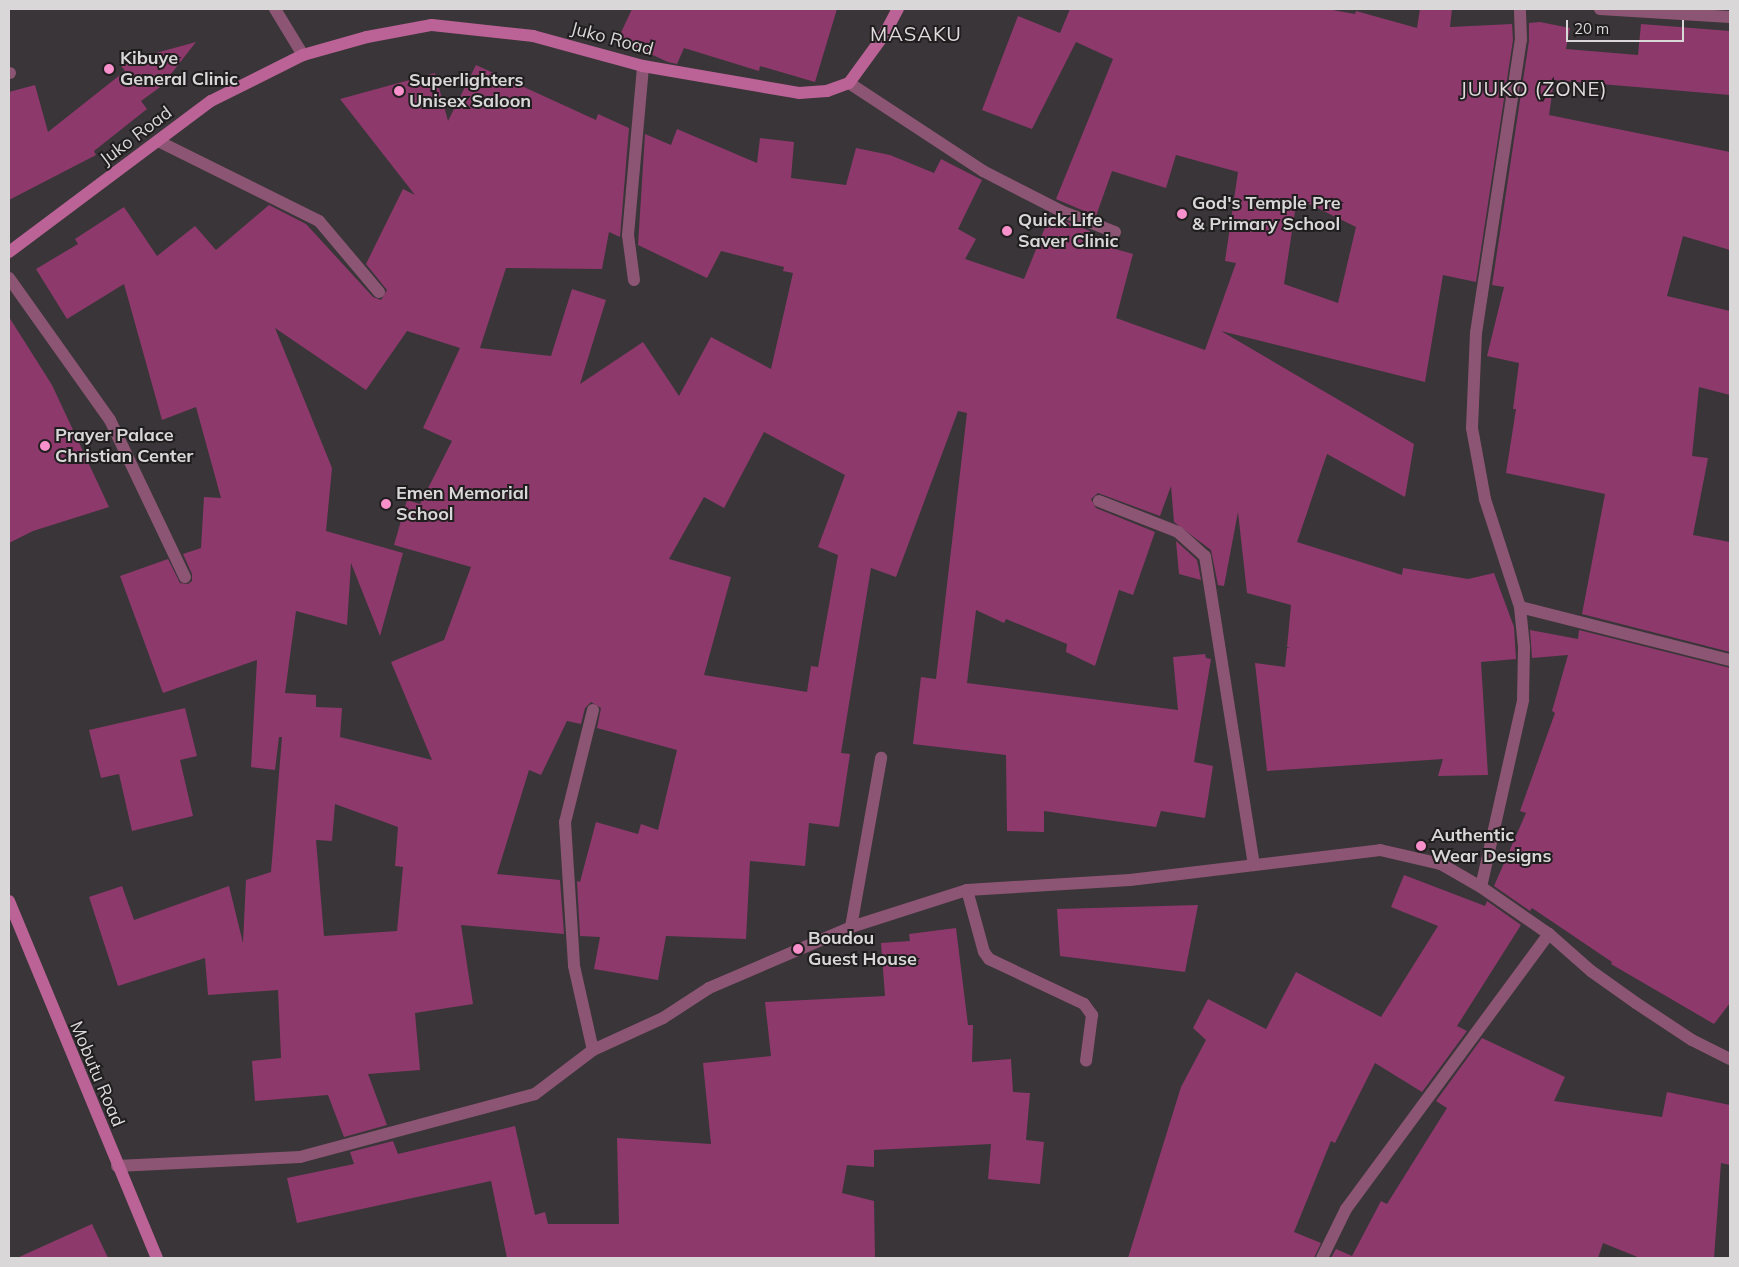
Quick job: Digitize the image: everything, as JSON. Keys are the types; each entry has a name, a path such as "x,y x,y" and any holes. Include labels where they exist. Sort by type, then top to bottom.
{"street":[{"path":"274,9 303,55"},
{"path":"898,9 884,36 849,84 982,171 1060,211 1115,232"},
{"path":"1481,886 1523,700 1524,646 1520,607 1485,499 1472,428 1476,333 1521,40 1520,9"},
{"path":"1600,9 1730,17"},
{"name":"Juko Road","path":"9,252 211,102 303,55 367,37 432,25 533,36 643,66 799,93 827,91 849,84"},
{"path":"634,280 628,235 643,66"},
{"path":"158,142 319,221 379,292"},
{"path":"9,278 110,420 185,577"},
{"path":"1099,501 1178,532 1205,556 1254,865"},
{"path":"1520,607 1730,660"},
{"path":"593,710 565,822 574,966 593,1050"},
{"path":"851,928 881,758"},
{"path":"117,1166 300,1157 535,1094 593,1050 663,1018 709,988 851,928 967,890 1130,880 1380,850 1441,864 1481,886 1549,934 1591,971 1636,1003 1692,1040 1730,1059"},
{"path":"967,890 984,952 989,959 1084,1004 1092,1014 1086,1062"},
{"name":"Mobutu Road","path":"9,901 117,1166 157,1258"},
{"path":"1322,1258 1346,1209 1549,934"}],"building":[{"path":"632,9 837,9 815,82 760,66 759,71 684,48 677,64 668,62 618,39"},
{"path":"1070,9 1327,9 1355,14 1356,11 1417,28 1420,9 1452,9 1450,27 1512,24 1513,40 1476,282 1443,275 1425,382 1221,331 1414,444 1405,497 1327,454 1297,542 1402,575 1403,568 1468,579 1494,573 1514,627 1516,659 1481,662 1488,775 1438,776 1443,759 1267,771 1255,663 1285,667 1287,648 1290,648 1287,647 1291,605 1247,593 1238,512 1224,586 1218,585 1211,550 1174,522 1171,486 1160,516 1098,493 1091,499 1096,508 1155,532 1133,595 1119,590 1095,666 1066,652 1067,644 1006,619 1004,623 976,610 967,683 1178,710 1173,657 1205,654 1206,658 1211,659 1194,762 1213,766 1205,818 1161,811 1156,827 1044,811 1044,832 1007,831 1006,755 913,744 921,677 936,679 967,413 958,411 896,577 871,568 841,753 850,754 839,827 809,823 805,866 750,861 746,939 666,936 658,980 594,969 600,937 580,936 577,881 580,882 596,822 638,834 641,824 658,830 677,750 597,728 601,708 591,702 585,708 581,724 567,721 541,775 529,770 497,874 560,880 564,934 461,925 473,1004 415,1013 420,1070 368,1074 387,1125 344,1137 328,1095 255,1101 252,1061 281,1058 278,990 208,995 205,958 118,986 89,897 122,886 134,920 229,886 243,943 246,880 271,872 282,737 279,737 275,770 251,767 257,660 163,693 120,576 168,559 180,583 188,584 192,581 192,574 183,554 201,548 204,497 221,498 196,407 162,420 124,284 67,319 36,269 78,244 75,239 124,207 157,256 195,226 216,250 269,205 306,224 373,297 381,300 387,290 366,264 403,189 415,195 340,99 435,73 448,121 476,65 596,120 598,114 629,128 620,237 609,232 602,269 506,268 480,348 551,356 572,289 606,300 580,384 643,342 679,396 711,337 771,369 793,273 783,271 784,267 721,251 707,278 638,245 645,134 671,145 677,129 757,163 760,138 794,142 791,178 846,185 856,148 890,155 934,173 941,159 982,180 958,229 976,239 965,259 1024,279 1050,215 1090,231 1087,241 1133,254 1116,318 1205,350 1236,263 1225,261 1238,172 1176,155 1166,188 1112,171 1096,216 1056,199 1113,59 1076,42 1032,129 982,110 1018,16 1060,33","holes":["1297,198 1356,227 1338,303 1284,284","275,328 366,390 407,331 460,348 423,428 452,441 420,504 407,500 394,545 471,567 444,640 391,662 432,760 340,737 342,708 316,707 316,695 285,693 296,611 347,625 351,563 380,636 403,553 326,531 332,468","764,432 845,475 818,547 838,555 818,667 811,666 807,692 704,675 731,577 669,559 704,497 724,508","335,804 398,827 395,866 403,867 397,931 324,936 316,840 332,841"]},
{"path":"1540,22 1570,28 1566,49 1638,55 1641,24 1730,31 1730,95 1554,80 1549,115 1730,152 1730,250 1683,236 1667,296 1730,311 1730,395 1699,387 1692,456 1708,458 1693,535 1730,542 1730,652 1582,614 1605,494 1506,473 1516,409 1513,409 1519,363 1487,356 1504,287 1492,285 1529,41 1529,23"},
{"path":"196,42 171,74 174,77 141,101 147,109 94,151 96,155 9,200 9,92 35,85 48,132 125,71 119,63"},
{"name":"Prayer Palace Christian Center","path":"9,317 52,385 109,507 33,531 9,543"},
{"path":"1176,541 1197,560 1201,580 1179,574"},
{"path":"1530,630 1578,639 1579,630 1730,668 1730,1003 1714,1024 1611,964 1612,962 1532,908 1530,911 1494,886 1526,813 1520,811 1555,713 1552,711 1568,655 1532,658"},
{"path":"185,708 197,756 180,760 193,816 132,831 119,774 101,778 89,730"},
{"path":"1404,875 1485,906 1487,901 1521,925 1457,1026 1467,1031 1422,1092 1375,1063 1335,1143 1331,1141 1294,1232 1321,1243 1314,1258 1128,1258 1181,1087 1206,1040 1193,1028 1208,999 1266,1029 1296,972 1381,1017 1438,926 1391,907"},
{"path":"1198,905 1185,972 1060,956 1057,909"},
{"path":"956,928 968,1025 973,1025 972,1062 1011,1059 1013,1092 1030,1093 1026,1140 1044,1142 1040,1184 988,1179 991,1144 874,1150 874,1167 847,1165 842,1193 874,1201 875,1258 507,1258 491,1181 297,1223 287,1178 354,1164 350,1152 393,1141 398,1154 515,1126 535,1215 545,1212 548,1224 619,1224 617,1138 711,1144 703,1063 771,1056 765,1002 885,996 881,943 910,941 909,934"},
{"path":"1482,1038 1565,1077 1554,1101 1662,1117 1667,1092 1730,1105 1730,1165 1721,1163 1714,1258 1640,1258 1603,1243 1598,1258 1331,1258 1336,1249 1352,1256 1381,1201 1387,1204 1447,1108 1436,1101"},
{"path":"92,1224 108,1258 17,1258"}],"place":[{"name":"Kibuye General Clinic","path":"109,69"},
{"name":"Superlighters Unisex Saloon","path":"399,91"},
{"name":"God's Temple Pre & Primary School","path":"1182,214"},
{"name":"Quick Life Saver Clinic","path":"1007,231"},
{"name":"Prayer Palace Christian Center","path":"45,446"},
{"name":"Emen Memorial School","path":"386,504"},
{"name":"Authentic Wear Designs","path":"1421,846"},
{"name":"Boudou Guest House","path":"798,949"}],"district":[{"name":"MASAKU","path":"916,33"},
{"name":"JUUKO (ZONE)","path":"1534,88"}]}
